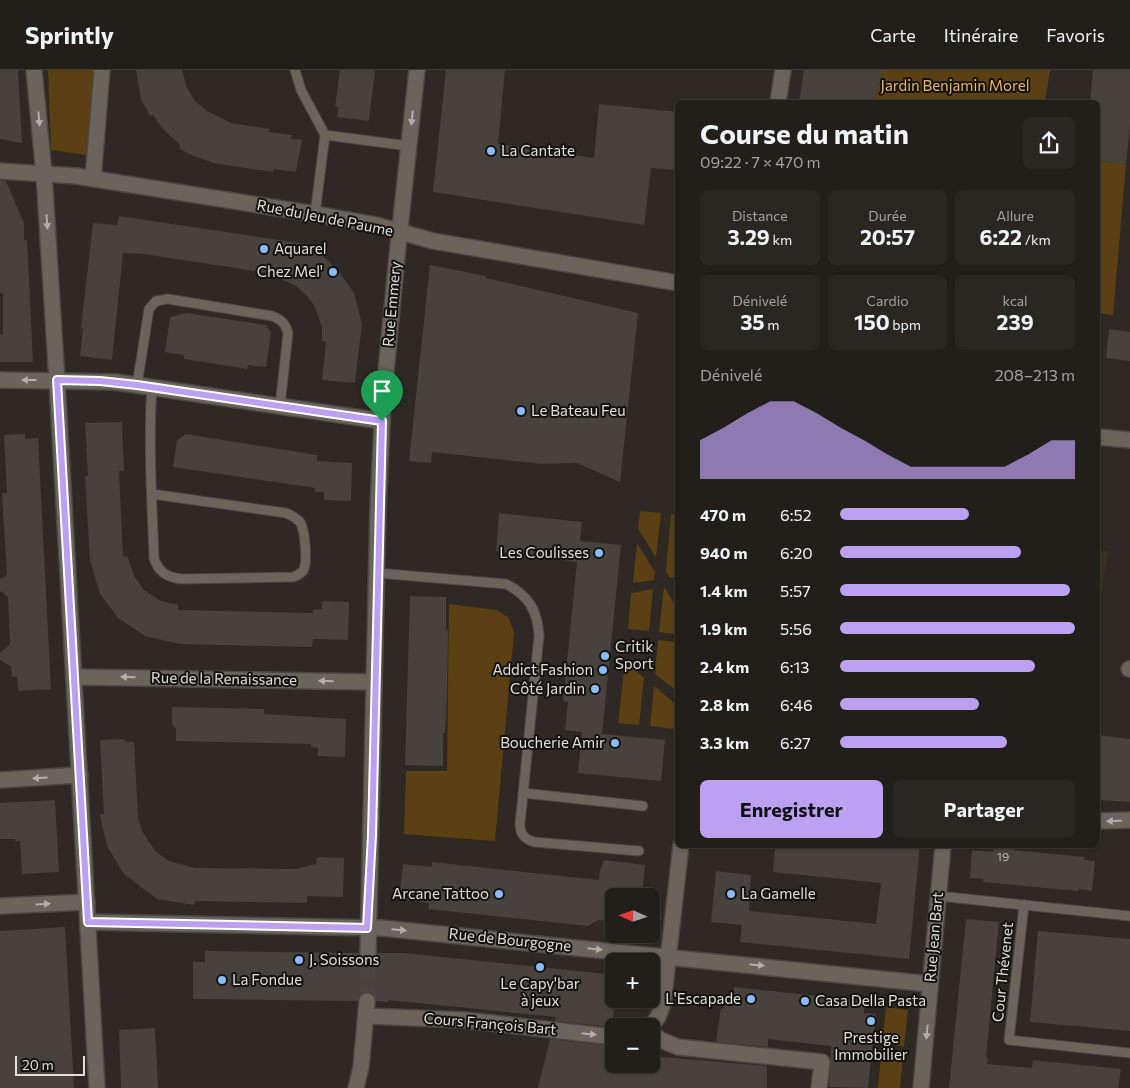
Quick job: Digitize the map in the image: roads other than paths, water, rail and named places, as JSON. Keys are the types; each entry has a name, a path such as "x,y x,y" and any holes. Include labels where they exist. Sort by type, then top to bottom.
{"street":[{"path":"34,70 44,174 57,380 97,1088"},
{"path":"93,178 102,70"},
{"name":"Rue Emmery","path":"367,928 372,835 374,682 382,421 418,70"},
{"path":"778,100 783,70"},
{"name":"Rue du Jeu de Paume","path":"0,172 93,178 315,214 376,225 433,241 675,282"},
{"path":"0,380 100,381 382,421"},
{"path":"1100,436 1130,440"},
{"name":"Rue de la Renaissance","path":"74,677 374,682"},
{"path":"0,780 80,775"},
{"path":"1100,821 1130,820"},
{"path":"656,1018 661,1012 681,848"},
{"name":"Rue Jean Bart","path":"922,1088 943,848"},
{"path":"0,906 87,902"},
{"name":"Rue de Bourgogne","path":"88,922 367,928 669,956 930,984"},
{"path":"367,928 368,953"},
{"name":"Cours François Bart","path":"356,1088 366,1008 605,1036"},
{"path":"660,1039 678,1047 822,1062 819,1088"}],"lane":[{"path":"295,70 301,90 324,136 315,214"},
{"path":"324,136 409,146"},
{"path":"137,385 149,309 156,301 168,299 272,316 286,324 288,343 280,406"},
{"path":"152,387 150,417 152,494 154,558 156,566 167,576 181,578 293,577 302,572 305,567 304,535 298,520 286,513 152,494"},
{"path":"377,573 506,584 521,594 537,616 538,636 520,828 526,838 534,842 640,851"},
{"path":"523,793 643,806"},
{"name":"Cour Thévenet","path":"938,896 1130,916"},
{"name":"Cour Thévenet","path":"1024,905 1009,1040 1130,1053"}],"tunnel":[{"path":"367,1001 368,953"}],"place":[{"name":"La Cantate","path":"491,151"},
{"name":"Aquarel","path":"264,249"},
{"name":"Chez Mel'","path":"333,272"},
{"name":"Le Bateau Feu","path":"521,411"},
{"name":"Les Coulisses","path":"599,553"},
{"name":"Critik Sport","path":"605,656"},
{"name":"Addict Fashion","path":"603,670"},
{"name":"Côté Jardin","path":"595,689"},
{"name":"Boucherie Amir","path":"615,743"},
{"name":"Arcane Tattoo","path":"499,894"},
{"name":"La Gamelle","path":"731,894"},
{"name":"J. Soissons","path":"299,960"},
{"name":"Le Capy'bar à jeux","path":"540,967"},
{"name":"La Fondue","path":"222,980"},
{"name":"L'Escapade","path":"751,999"},
{"name":"Casa Della Pasta","path":"805,1001"},
{"name":"Prestige Immobilier","path":"871,1021"}],"park label":[{"name":"Jardin Benjamin Morel","path":"955,86"}]}
